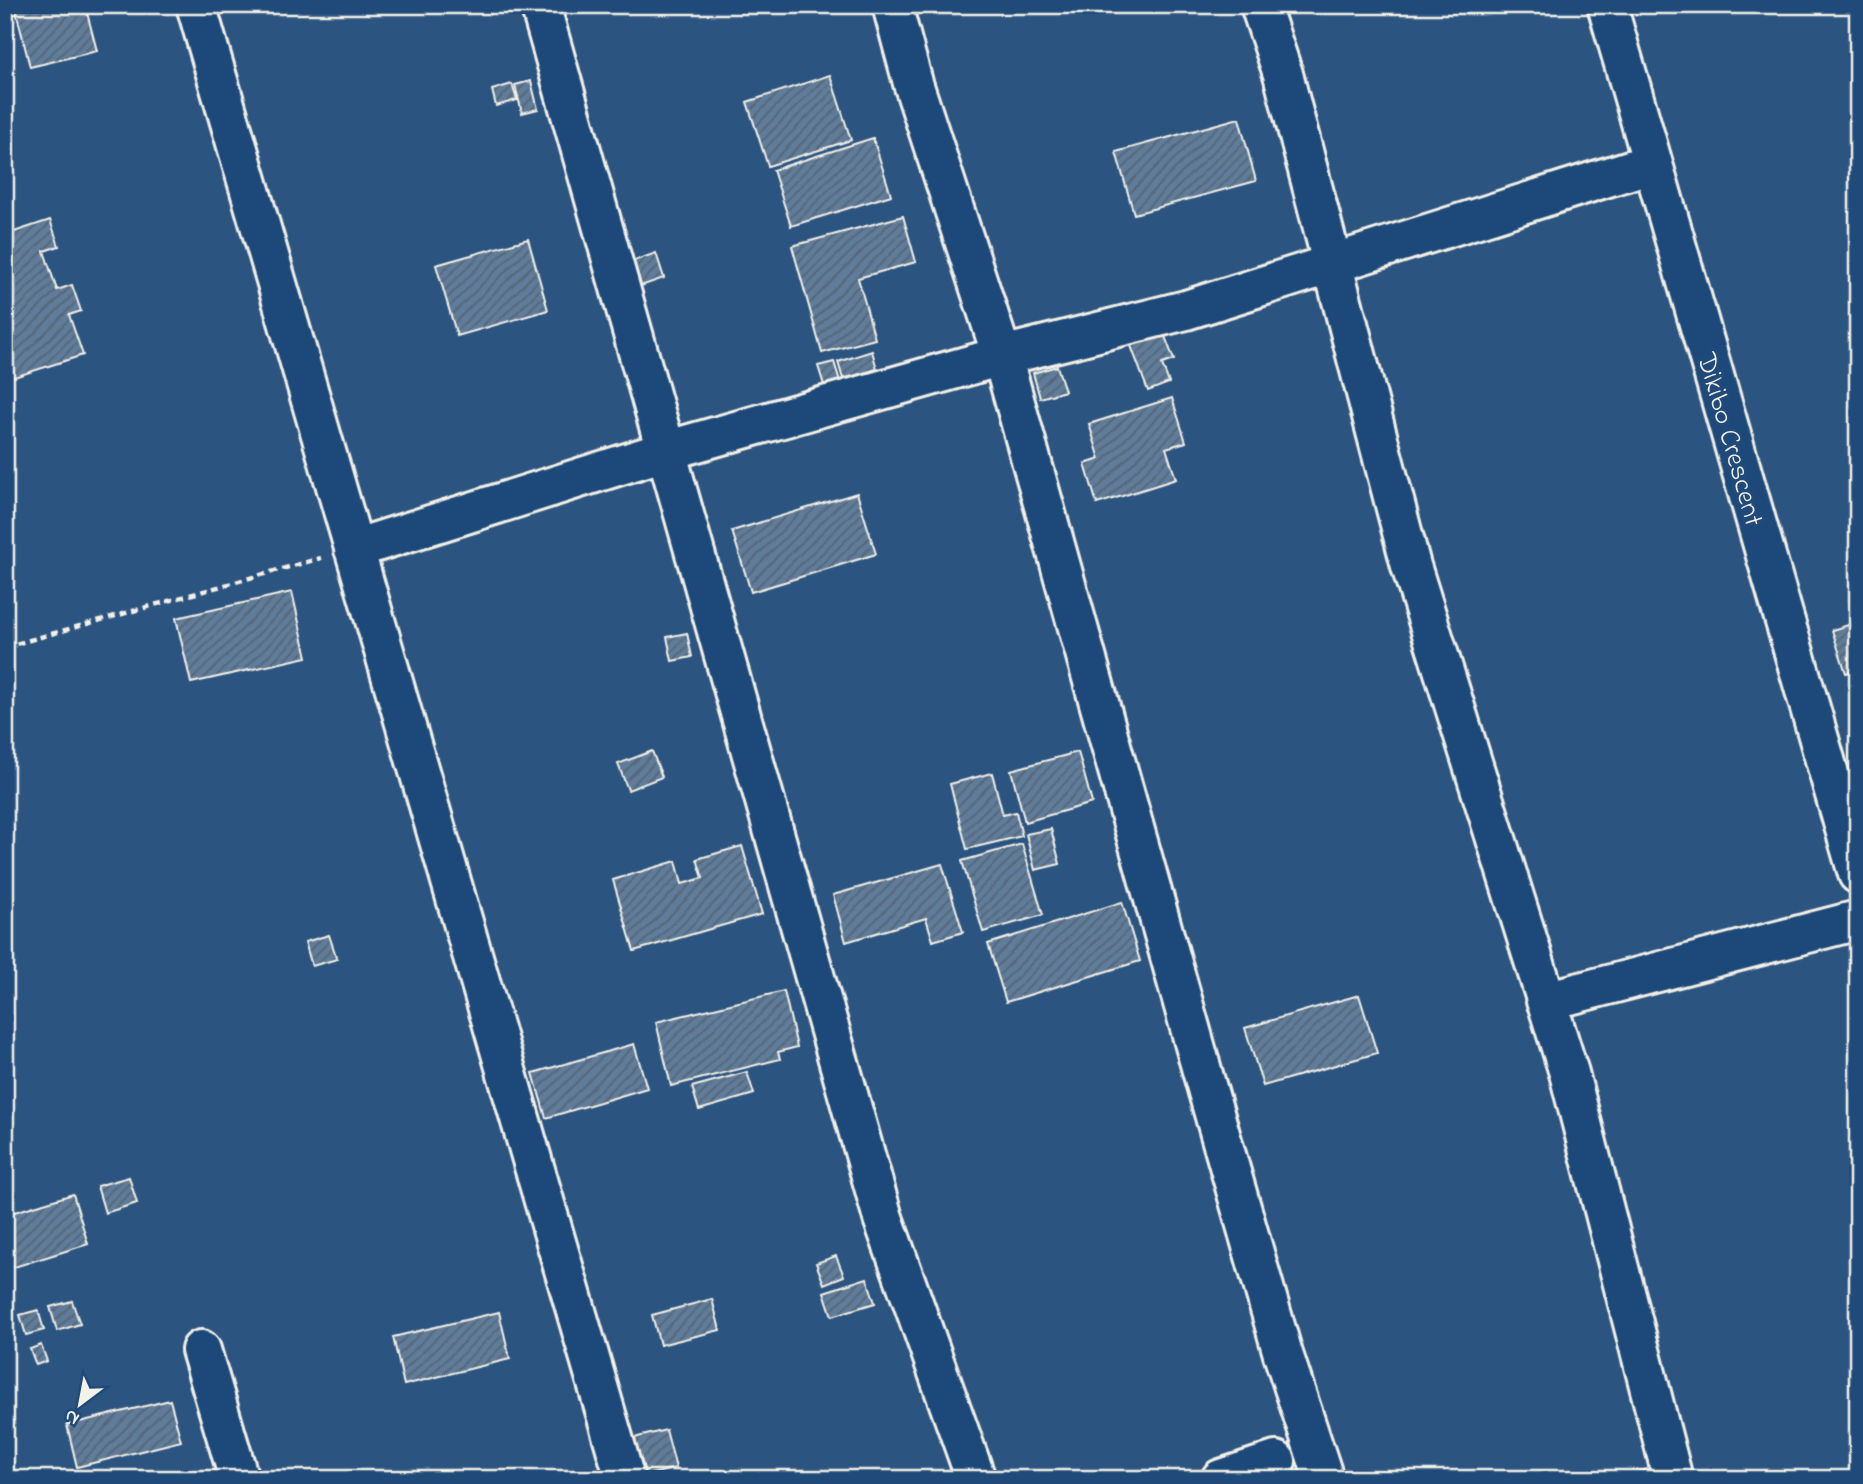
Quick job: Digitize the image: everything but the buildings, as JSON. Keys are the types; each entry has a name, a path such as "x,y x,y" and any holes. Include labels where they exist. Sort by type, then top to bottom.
{"street":[{"path":"196,5 625,1479"},
{"path":"540,5 884,1218 976,1479"},
{"path":"892,5 913,83 1002,356 1283,1354 1325,1479"},
{"path":"1260,5 1283,74 1411,566 1569,1073 1673,1479"},
{"name":"Dikibo Crescent","path":"1607,5 1858,874"},
{"path":"354,549 665,451 1002,356 1186,310 1332,267 1653,163"},
{"path":"1546,1001 1858,920"},
{"path":"201,1350 239,1479"},
{"path":"1221,1479 1276,1461"}],"path":[{"path":"5,647 354,549"}]}
